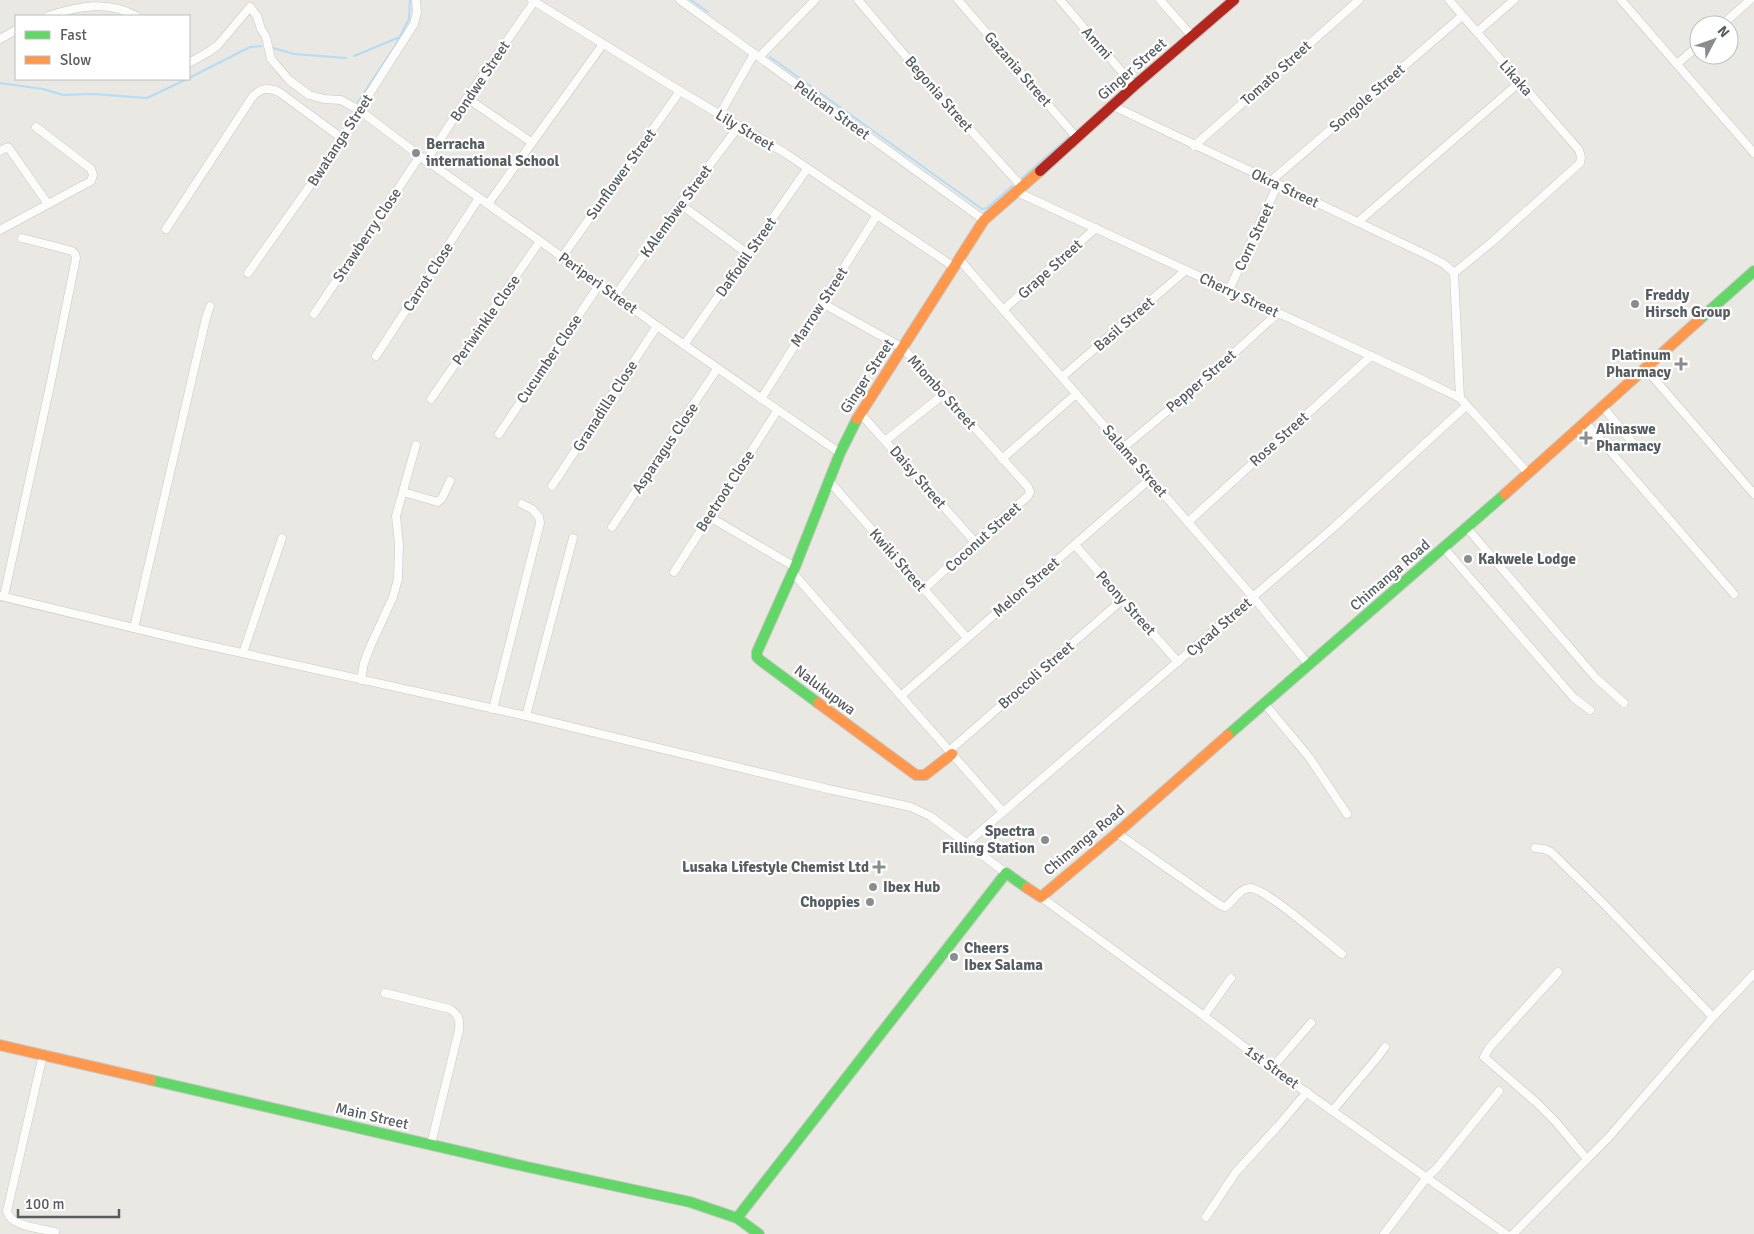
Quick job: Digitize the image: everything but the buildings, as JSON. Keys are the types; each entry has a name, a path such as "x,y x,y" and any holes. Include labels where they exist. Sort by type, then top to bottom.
{"street":[{"name":"Bwatanga Street","path":"248,273 343,139 359,110 414,24 417,12 416,0"},
{"name":"Pelican Street","path":"680,0 984,220"},
{"path":"720,114 757,55 816,0"},
{"name":"Begonia Street","path":"858,0 1020,190"},
{"name":"Gazania Street","path":"958,0 1077,138"},
{"name":"Ammi","path":"1060,0 1134,86"},
{"path":"1160,0 1192,36"},
{"name":"Ginger Street","path":"794,570 840,453 860,412 984,220 1020,190 1134,86 1234,0"},
{"name":"Tomato Street","path":"1194,146 1359,0"},
{"name":"Likaka","path":"1449,0 1579,150 1582,157 1580,163 1492,242 1454,273"},
{"path":"1477,32 1514,0"},
{"path":"1633,0 1624,3 1754,153"},
{"path":"1733,15 1750,0"},
{"name":"Lily Street","path":"533,1 785,154 877,215 957,263"},
{"name":"Bondwe Street","path":"423,158 467,98 533,1"},
{"path":"51,15 83,4 105,2 127,8 135,15"},
{"name":"Periperi Street","path":"190,62 218,44 250,7 257,16 266,37 271,59 288,80 309,95 341,100 359,110 717,369 840,453"},
{"name":"Songole Street","path":"1275,183 1462,16"},
{"path":"0,39 15,31"},
{"path":"488,204 602,44"},
{"path":"1677,64 1689,54"},
{"path":"1358,222 1520,82"},
{"path":"166,229 253,96 260,89 268,88 279,92 343,139"},
{"name":"Sunflower Street","path":"562,257 680,92"},
{"path":"467,98 531,142"},
{"name":"Okra Street","path":"1113,106 1425,254 1444,264 1454,273"},
{"name":"KAlembwe Street","path":"615,296 680,204 739,126"},
{"path":"0,230 91,181 93,175 91,169 36,127"},
{"path":"0,151 8,147 48,204"},
{"name":"Strawberry Close","path":"314,314 423,158"},
{"name":"Daffodil Street","path":"684,345 807,169"},
{"name":"Corn Street","path":"1229,290 1275,183"},
{"name":"Cherry Street","path":"1020,190 1096,228 1460,398"},
{"name":"Carrot Close","path":"376,356 480,198"},
{"path":"680,204 748,254"},
{"name":"Marrow Street","path":"761,399 877,215"},
{"name":"Grape Street","path":"1004,309 1096,228"},
{"path":"22,238 72,251 76,254 76,258 52,381 2,596 243,653 526,716 910,807 930,816 1041,897"},
{"name":"Periwinkle Close","path":"432,399 540,241"},
{"name":"Salama Street","path":"957,263 1004,309 1253,597 1308,664"},
{"name":"Basil Street","path":"1062,377 1186,270"},
{"name":"Chimanga Road","path":"1041,897 1467,528 1754,271"},
{"path":"1454,273 1460,398 1528,473"},
{"name":"Cucumber Close","path":"499,434 600,285"},
{"name":"Miombo Street","path":"822,303 903,348 1002,459"},
{"path":"134,628 210,306"},
{"name":"Pepper Street","path":"1124,448 1202,382 1278,313"},
{"name":"Granadilla Close","path":"552,486 657,326"},
{"name":"Rose Street","path":"1188,522 1371,356"},
{"path":"1645,368 1754,494"},
{"name":"Asparagus Close","path":"612,527 717,369"},
{"path":"885,440 944,394"},
{"path":"1002,459 1076,394"},
{"name":"Cycad Street","path":"967,844 1334,528 1466,406"},
{"path":"1603,407 1637,448"},
{"name":"Beetroot Close","path":"674,572 708,516 777,411"},
{"name":"Daisy Street","path":"860,412 975,542"},
{"path":"1586,423 1734,594"},
{"path":"361,680 367,655 393,597 398,579 399,546 396,516 416,445"},
{"name":"Coconut Street","path":"924,589 1028,496 1030,492 1028,488 1002,459"},
{"name":"Melon Street","path":"902,695 1150,479"},
{"path":"402,492 438,502 450,481"},
{"name":"Kwiki Street","path":"830,482 967,638"},
{"path":"492,709 540,524 540,517 522,504"},
{"path":"708,516 794,570 1003,812"},
{"path":"1467,528 1596,678 1624,703"},
{"path":"243,653 282,538"},
{"path":"526,716 573,538"},
{"name":"Peony Street","path":"1075,545 1178,662"},
{"path":"1444,548 1574,698 1590,710"},
{"name":"Nalukupwa","path":"794,570 757,652 757,657 916,775 925,775 951,752"},
{"name":"Broccoli Street","path":"951,752 1122,600"},
{"path":"1264,703 1309,758 1347,814"},
{"path":"1117,833 1220,905 1225,906 1229,904 1243,890 1249,888 1257,889 1342,954"},
{"path":"1535,848 1551,852 1602,902 1712,1017"},
{"path":"737,1218 1006,873"},
{"name":"1st Street","path":"1041,897 1272,1068 1506,1234"},
{"path":"1558,972 1489,1048 1484,1057 1537,1103 1556,1122 1586,1158"},
{"path":"1513,1234 1561,1187 1627,1116 1712,1017 1754,974"},
{"path":"1204,1016 1231,978"},
{"path":"385,993 450,1009 459,1018 459,1030 431,1144"},
{"path":"1272,1068 1311,1023"},
{"name":"Main Street","path":"0,1045 690,1202 737,1218 759,1234"},
{"path":"1333,1110 1385,1046"},
{"path":"43,1055 7,1214 13,1221 55,1232"},
{"path":"1206,1217 1236,1172 1307,1092"},
{"path":"1384,1234 1427,1177 1436,1169 1499,1092"}],"waterway":[{"path":"358,102 395,46 409,19 410,0"},
{"path":"691,0 708,12"},
{"path":"354,56 400,37"},
{"path":"190,77 250,47 261,46"},
{"path":"273,48 294,54 346,58"},
{"path":"770,57 982,209 987,208 1012,186"},
{"path":"0,83 43,89 63,95 93,94 147,98 185,80"},
{"path":"1080,128 1093,117"},
{"path":"1022,178 1070,136"}],"traffic: fast":[{"path":"1699,320 1754,271"},
{"path":"818,703 760,660 757,657 757,652 795,567 840,453 857,419"},
{"path":"1228,735 1505,494"},
{"path":"737,1218 1006,873 1027,888"},
{"path":"151,1080 523,1166 690,1202 737,1218 759,1234"}],"traffic: slow":[{"path":"857,419 984,220 1040,171"},
{"path":"1505,494 1699,320"},
{"path":"818,703 916,775 925,775 952,754"},
{"path":"1027,888 1041,897 1228,735"},
{"path":"0,1045 151,1080"}],"traffic: jam":[{"path":"1040,171 1134,86 1234,0"}],"place":[{"name":"Berracha international School","path":"416,153"},
{"name":"Freddy Hirsch Group","path":"1635,304"},
{"name":"Platinum Pharmacy","path":"1681,364"},
{"name":"Alinaswe Pharmacy","path":"1586,438"},
{"name":"Kakwele Lodge","path":"1468,559"},
{"name":"Spectra Filling Station","path":"1045,840"},
{"name":"Lusaka Lifestyle Chemist Ltd","path":"879,867"},
{"name":"Ibex Hub","path":"873,887"},
{"name":"Choppies","path":"870,902"},
{"name":"Cheers Ibex Salama","path":"954,957"}]}
